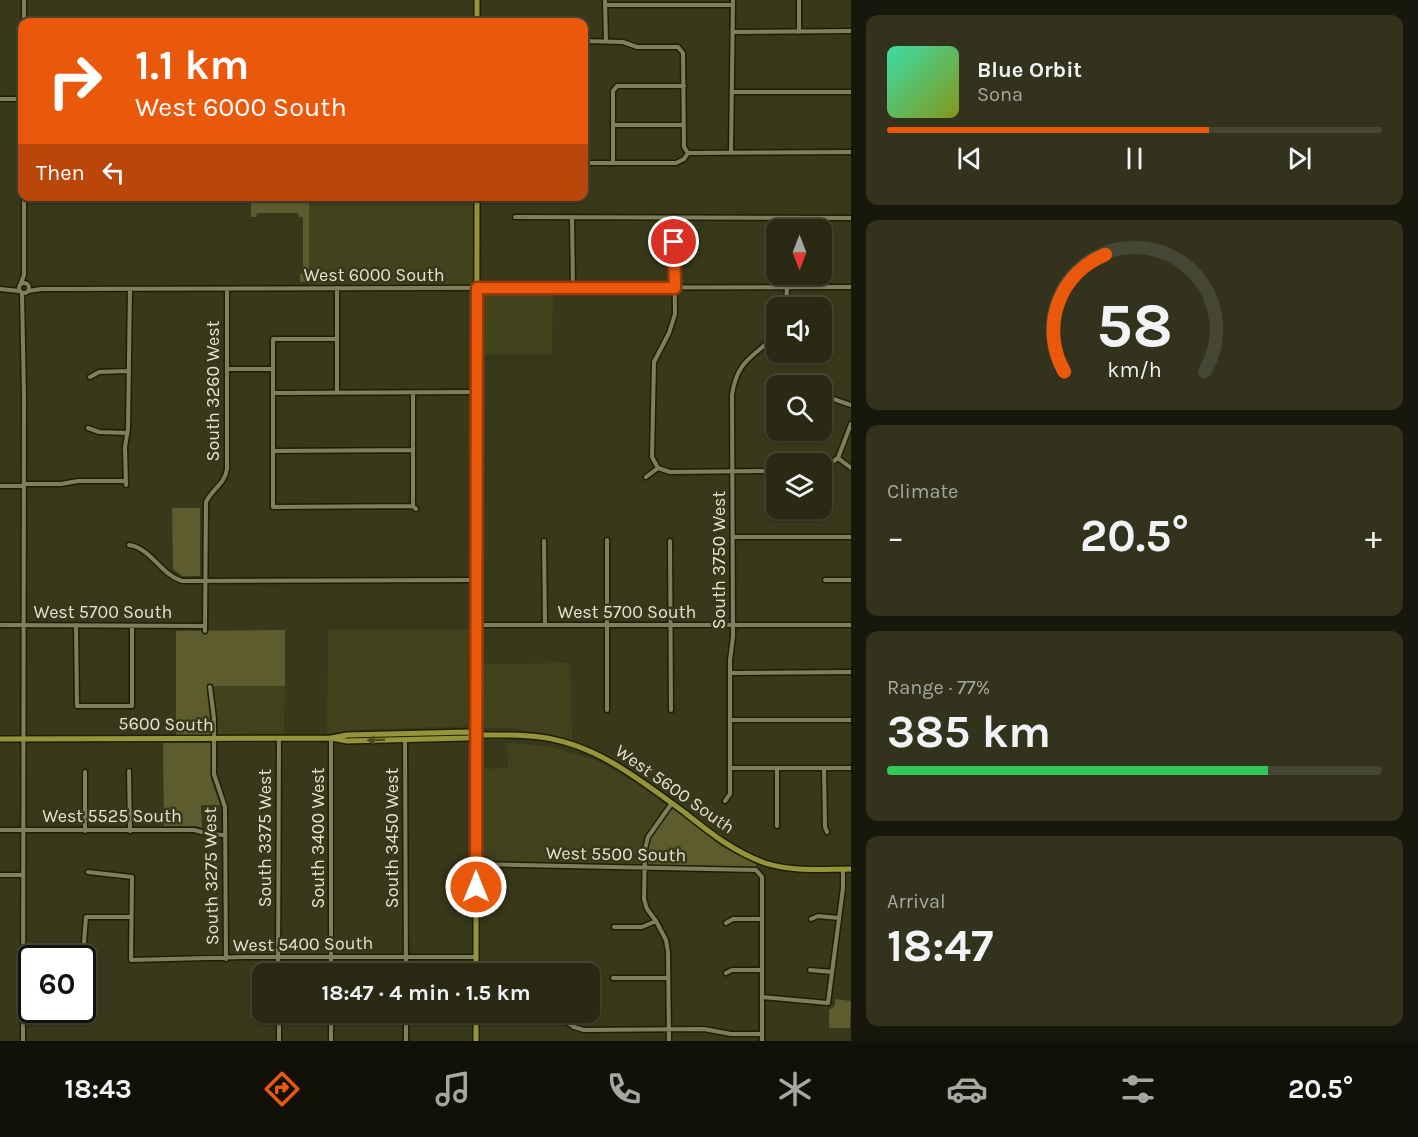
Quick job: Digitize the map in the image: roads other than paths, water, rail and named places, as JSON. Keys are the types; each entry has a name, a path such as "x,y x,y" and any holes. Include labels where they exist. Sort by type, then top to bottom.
{"main road":[{"path":"477,0 477,18"},
{"path":"476,963 477,201"},
{"name":"5600 South","path":"331,738 347,735 468,732 476,735"},
{"name":"5600 South","path":"0,739 331,738 348,741 468,738 476,735"},
{"name":"West 5600 South","path":"476,735 539,736 573,745 618,765 725,843 748,856 784,867 851,869"},
{"path":"476,1023 476,1041"}],"street":[{"path":"24,0 24,18"},
{"path":"799,0 799,32"},
{"path":"606,41 605,2 733,3 731,152"},
{"path":"733,32 851,31"},
{"path":"588,41 623,42 637,47 678,47 683,53 684,147 688,153"},
{"path":"613,163 613,91 618,86 684,86"},
{"path":"732,92 851,92"},
{"path":"0,99 18,99"},
{"path":"613,125 684,125"},
{"path":"688,153 851,152"},
{"path":"588,163 676,163 684,159 688,153"},
{"path":"22,1041 24,201"},
{"path":"515,217 851,218"},
{"path":"572,217 573,288"},
{"path":"674,218 673,324 654,362 652,457 658,468 670,472 766,471"},
{"path":"787,287 787,297"},
{"name":"West 6000 South","path":"0,289 851,287"},
{"path":"337,288 337,392"},
{"path":"0,486 61,484 78,481 125,483 130,289"},
{"name":"South 3260 West","path":"205,628 206,502 224,480 227,469 227,289"},
{"path":"337,339 273,339 273,507 415,508 413,392"},
{"name":"South 3750 West","path":"725,801 730,794 734,383 743,363 766,344"},
{"path":"227,369 273,369"},
{"path":"90,376 99,372 128,372"},
{"path":"273,393 476,392"},
{"path":"832,398 851,405"},
{"path":"832,462 838,458 851,424"},
{"path":"88,428 99,432 127,433"},
{"path":"273,451 413,450"},
{"path":"838,458 851,468"},
{"path":"646,477 658,468"},
{"path":"732,537 851,537"},
{"path":"607,540 607,710"},
{"path":"544,541 545,625"},
{"path":"670,541 671,710"},
{"name":"West 5700 South","path":"129,544 137,546 177,580 476,580"},
{"path":"825,580 851,580"},
{"name":"West 5700 South","path":"0,625 205,628"},
{"path":"76,625 76,706 132,706 132,626"},
{"name":"West 5700 South","path":"476,625 851,625"},
{"path":"730,673 851,672"},
{"name":"South 3275 West","path":"210,687 214,774 225,807 226,959"},
{"path":"730,720 851,720"},
{"name":"South 3375 West","path":"278,963 279,738"},
{"name":"South 3400 West","path":"331,738 331,963"},
{"name":"South 3450 West","path":"405,739 406,963"},
{"path":"730,768 851,768"},
{"path":"777,768 777,826"},
{"path":"824,768 827,832"},
{"path":"129,771 130,831"},
{"path":"85,772 86,831"},
{"path":"669,1041 668,951 666,940 647,909 644,899 645,849 648,837 672,803"},
{"name":"West 5525 South","path":"0,830 194,830 224,835"},
{"name":"West 5500 South","path":"476,864 756,870 762,877 762,919"},
{"path":"762,997 828,1003 843,869"},
{"path":"84,942 86,917 131,917 132,877 88,872"},
{"path":"0,875 23,875"},
{"path":"811,919 818,916 839,918"},
{"name":"West 5400 South","path":"131,917 131,960 476,957"},
{"path":"726,923 733,919 762,919 762,1041"},
{"path":"614,927 642,927 656,921"},
{"path":"726,973 732,970 762,970"},
{"path":"810,970 832,972"},
{"path":"613,978 668,978"},
{"path":"279,1023 279,1041"},
{"path":"331,1023 331,1041"},
{"path":"406,1023 406,1041"},
{"path":"568,1023 584,1030 704,1029 731,1034 762,1034"}]}
